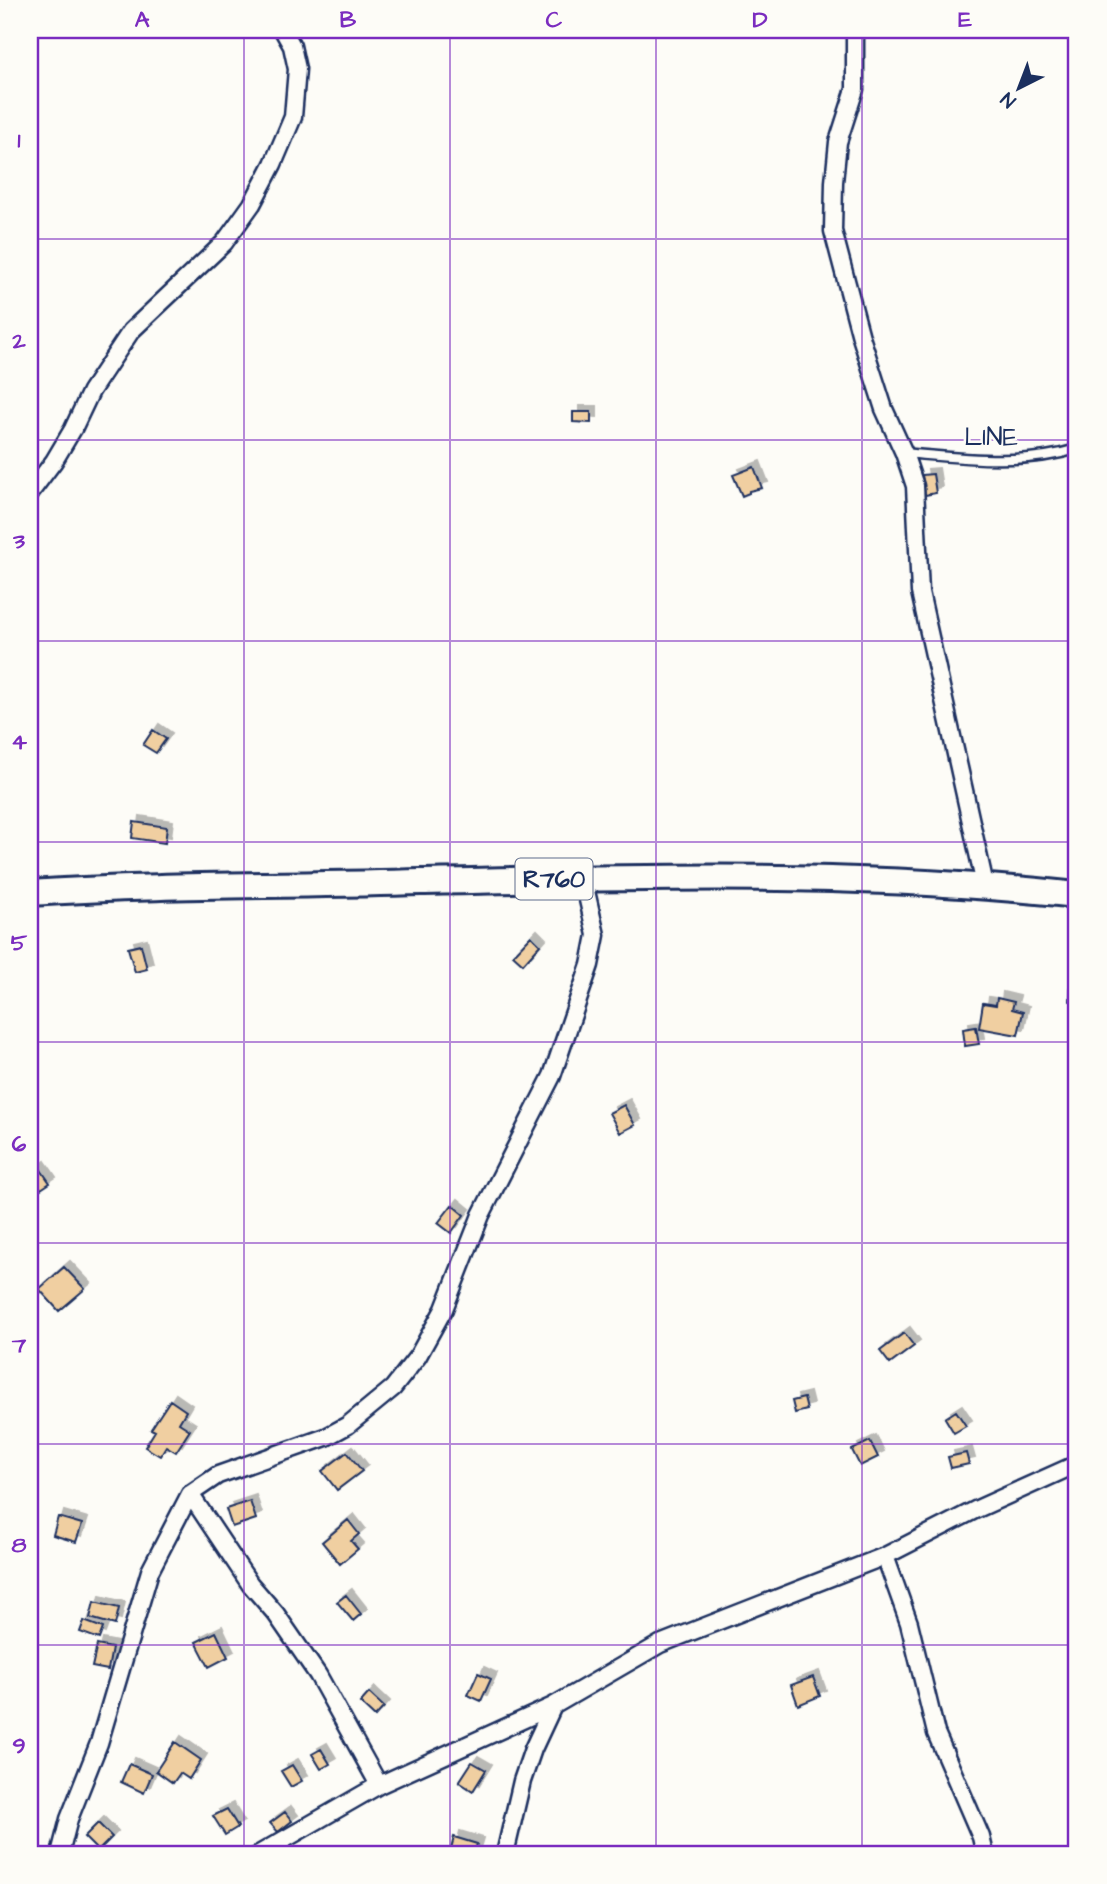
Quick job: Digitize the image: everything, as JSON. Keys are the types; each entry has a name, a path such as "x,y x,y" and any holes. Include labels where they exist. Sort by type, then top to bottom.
{"main road":[{"name":"R760","path":"30,893 686,876 985,885 1077,895"}],"street":[{"path":"30,493 54,461 91,391 131,331 224,243 252,204 293,117 298,69 292,46 283,30"},
{"path":"855,30 855,89 838,142 833,231 861,337 884,409 904,453 915,486 920,592 985,885"},
{"path":"60,1854 69,1819 99,1743 150,1571 190,1494 218,1475 316,1441 348,1426 393,1388 418,1356 444,1309 481,1215 525,1132 556,1065 590,965 595,943 594,922 583,878"},
{"path":"259,1854 379,1785 554,1706 660,1644 885,1556 975,1510 1077,1464"},
{"path":"190,1494 250,1584 276,1614 318,1675 379,1785"},
{"path":"885,1556 909,1623 936,1733 981,1837 985,1854"},
{"path":"505,1854 533,1749 554,1706"}],"lane":[{"name":"LINE","path":"904,453 988,461 1060,454 1077,449"}],"building":[{"path":"573,412 591,412 591,423 573,422"},
{"path":"754,467 762,488 742,496 733,475"},
{"path":"933,474 936,493 925,495 922,475"},
{"path":"153,730 166,739 156,753 143,745"},
{"path":"134,822 167,827 165,843 132,838"},
{"path":"531,936 540,945 523,964 513,955"},
{"path":"141,945 147,969 135,972 128,948"},
{"path":"1071,982 1077,983 1077,1002 1070,1001"},
{"path":"997,998 1014,1002 1012,1009 1023,1012 1018,1035 979,1028 983,1003 996,1005"},
{"path":"976,1027 979,1044 965,1046 963,1029"},
{"path":"624,1105 635,1125 620,1133 609,1113"},
{"path":"39,1167 50,1183 41,1189 30,1174"},
{"path":"452,1205 464,1215 451,1233 438,1223"},
{"path":"64,1267 85,1289 59,1311 39,1289"},
{"path":"904,1333 914,1346 890,1364 880,1351"},
{"path":"804,1398 807,1410 795,1413 792,1401"},
{"path":"170,1400 186,1411 179,1423 190,1430 176,1452 166,1446 160,1456 145,1447 155,1431 151,1429"},
{"path":"956,1411 966,1426 954,1433 945,1418"},
{"path":"870,1441 878,1457 860,1466 852,1450"},
{"path":"347,1452 362,1471 337,1490 322,1471"},
{"path":"966,1453 969,1464 951,1468 948,1457"},
{"path":"250,1501 256,1519 232,1527 226,1509"},
{"path":"58,1517 82,1524 76,1542 53,1535"},
{"path":"348,1520 359,1534 351,1541 358,1549 340,1564 322,1542"},
{"path":"346,1595 361,1614 353,1621 337,1602"},
{"path":"94,1602 119,1608 115,1625 90,1618"},
{"path":"84,1621 103,1628 99,1639 80,1632"},
{"path":"216,1632 228,1657 209,1667 196,1642"},
{"path":"97,1645 112,1648 108,1670 92,1667"},
{"path":"478,1673 491,1679 481,1701 468,1695"},
{"path":"813,1677 820,1696 798,1705 791,1685"},
{"path":"369,1693 384,1707 375,1717 360,1703"},
{"path":"175,1742 201,1760 189,1779 180,1773 173,1783 156,1771"},
{"path":"321,1749 330,1764 321,1769 312,1754"},
{"path":"472,1762 486,1770 473,1791 459,1782"},
{"path":"129,1764 152,1774 144,1793 121,1782"},
{"path":"292,1765 302,1781 291,1787 281,1771"},
{"path":"227,1809 238,1827 225,1835 213,1816"},
{"path":"285,1812 292,1821 278,1832 270,1823"},
{"path":"98,1823 112,1837 98,1851 84,1837"},
{"path":"454,1837 477,1844 474,1854 450,1853"}]}
